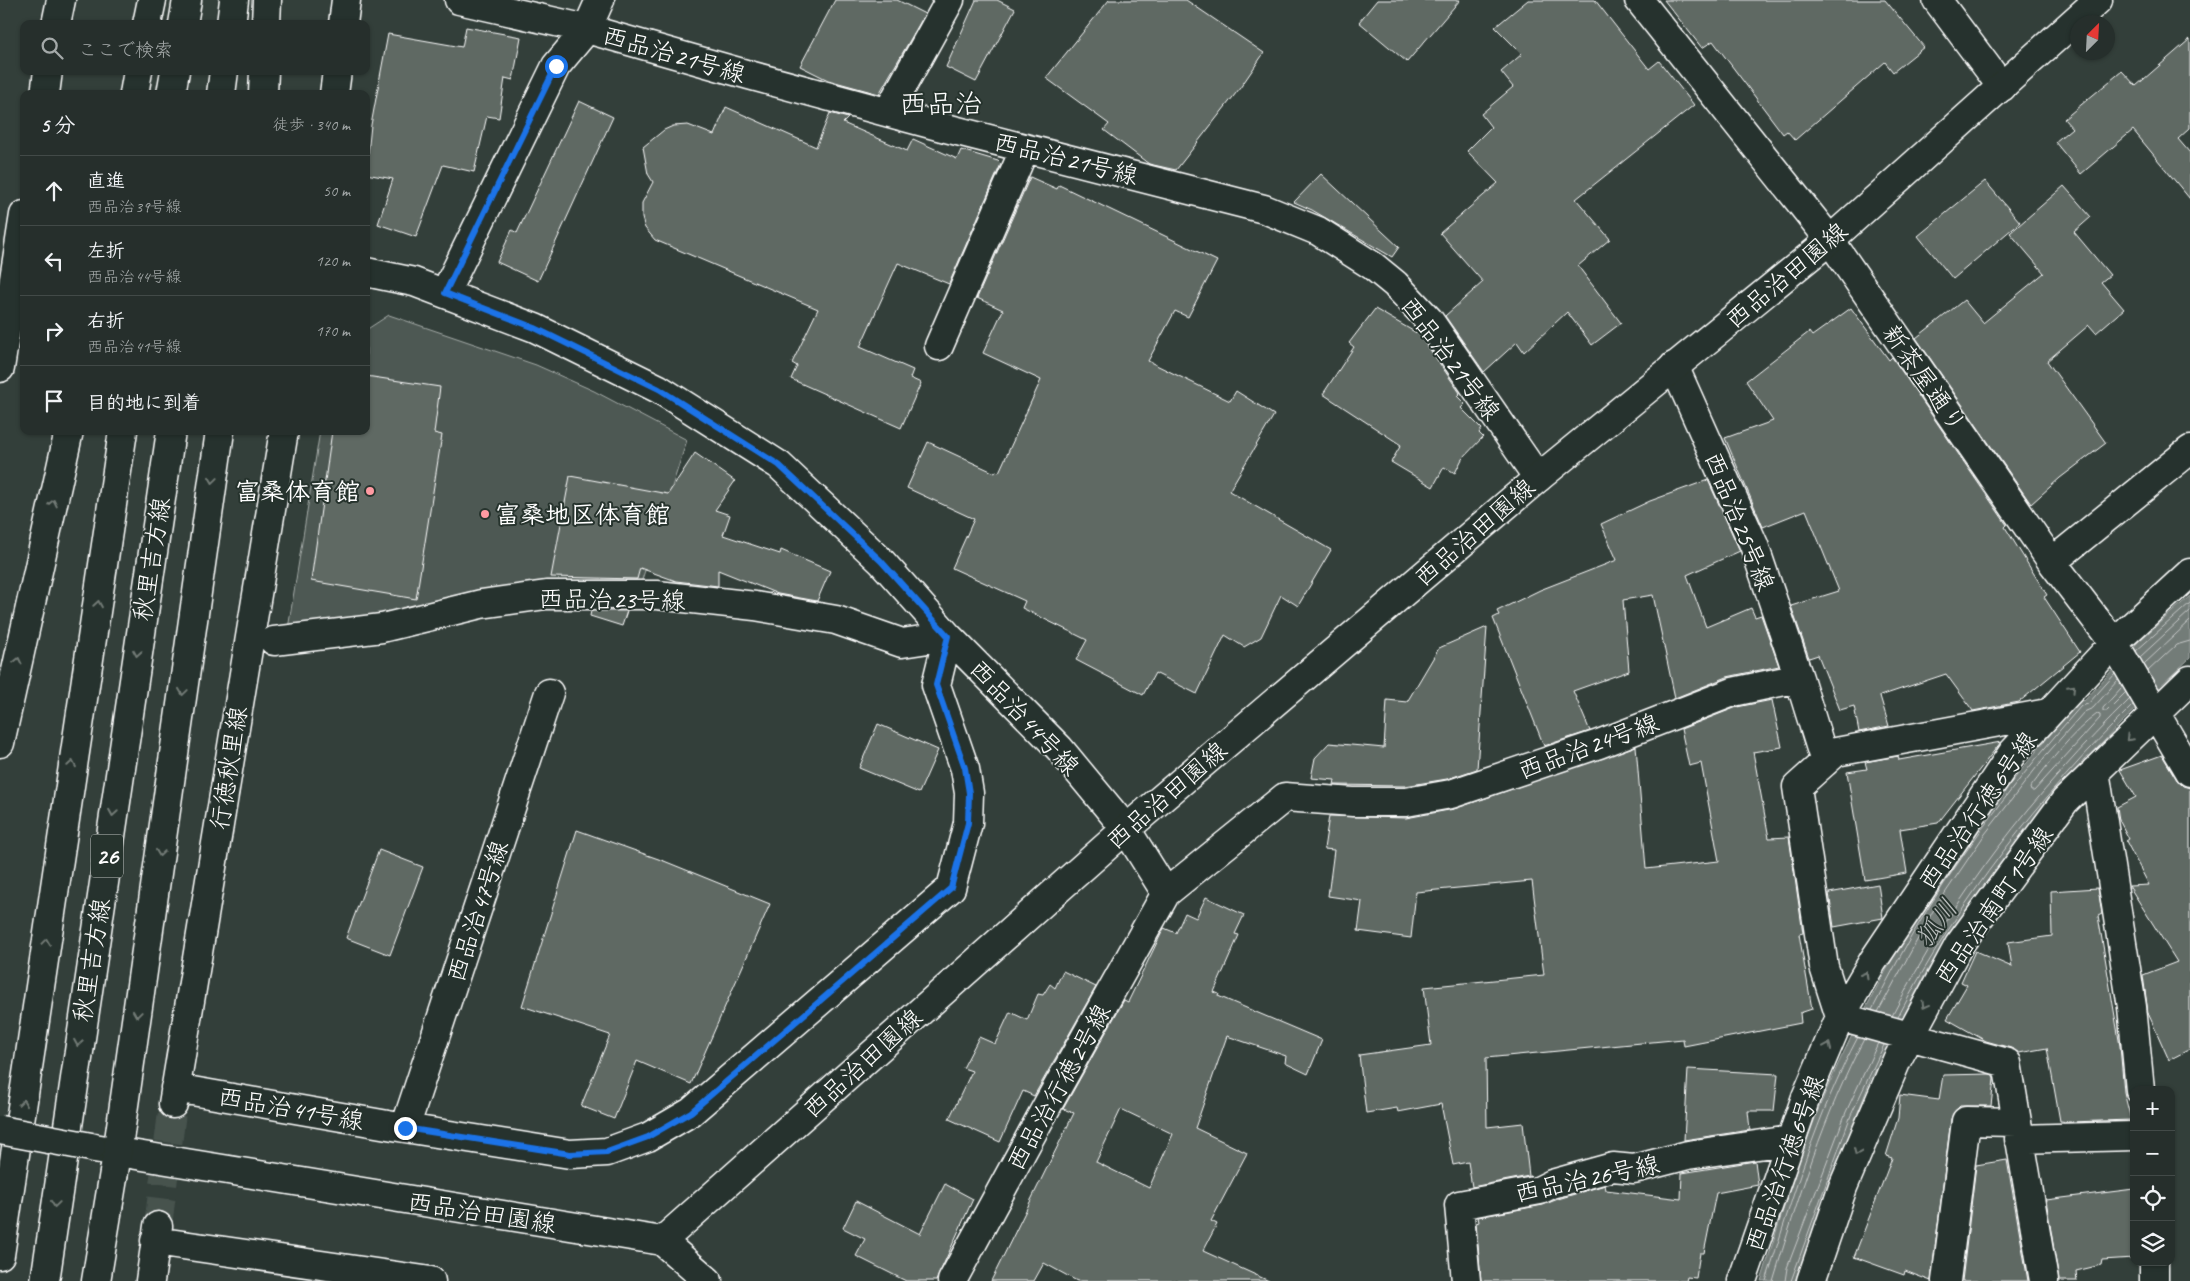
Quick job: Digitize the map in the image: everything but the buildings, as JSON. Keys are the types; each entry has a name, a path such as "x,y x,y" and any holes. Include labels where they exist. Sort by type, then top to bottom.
{"street":[{"path":"57,20 60,0"},
{"path":"149,20 152,0"},
{"path":"184,20 187,0"},
{"path":"232,20 234,0"},
{"path":"266,20 267,0"},
{"path":"343,20 346,0"},
{"name":"西品治21号線","path":"459,0 588,28 888,112 1264,209 1318,232 1365,261 1395,284 1429,320 1538,478"},
{"path":"445,293 556,66 588,28 600,0"},
{"path":"888,112 950,0"},
{"name":"新茶屋通り","path":"1639,0 1830,240 2052,562 2114,643 2190,772"},
{"path":"1937,0 2002,86"},
{"name":"西品治田園線","path":"0,1130 104,1150 662,1241 1126,829 1538,478 1830,240 2098,0"},
{"path":"45,90 47,75"},
{"path":"135,90 137,75"},
{"path":"172,90 174,75"},
{"path":"222,90 223,75"},
{"path":"264,75 264,90"},
{"path":"334,90 336,75"},
{"path":"939,346 1025,148"},
{"path":"0,368 20,240"},
{"name":"西品治44号線","path":"370,273 414,282 535,328 659,389 779,465 881,561 948,636 1059,748 1126,829"},
{"name":"西品治25号線","path":"1674,366 1754,545 1799,678"},
{"path":"0,743 68,435"},
{"name":"秋里吉方線","path":"0,1255 66,797 122,435"},
{"name":"秋里吉方線","path":"44,1281 170,435"},
{"path":"96,1281 104,1150 219,435"},
{"name":"行徳秋里線","path":"174,1096 283,435"},
{"path":"2052,562 2190,450"},
{"name":"西品治行徳6号線","path":"1742,1281 1806,1098 1847,1019 1873,961 2012,752 2114,643 2190,574"},
{"name":"西品治23号線","path":"274,641 382,628 481,604 555,595 657,595 755,606 836,620 902,643 948,636"},
{"name":"西品治41号線","path":"174,1096 405,1128 570,1154 607,1152 648,1137 691,1112 951,888 968,823 969,793 965,768 936,685 948,636"},
{"path":"1799,678 1825,762"},
{"name":"西品治24号線","path":"1166,893 1285,797 1353,802 1406,802 1451,794 1599,744 1733,692 1799,678"},
{"name":"西品治南町1号線","path":"1811,1281 1843,1187 1904,1036 1959,945 2065,801 2190,680"},
{"name":"西品治47号線","path":"405,1128 549,693"},
{"path":"2044,1281 2007,1062 1904,1036 1847,1019 1824,967 1798,787 1836,752 2048,713"},
{"path":"2095,771 2132,1007 2140,1086"},
{"path":"1126,829 1166,893"},
{"name":"西品治行徳2号線","path":"952,1281 1166,893"},
{"path":"1946,1281 1966,1121 2018,1130 2130,1136"},
{"name":"西品治26号線","path":"1466,1281 1459,1205 1540,1190 1552,1184 1613,1168 1634,1169 1688,1155 1791,1140"},
{"path":"150,1281 156,1233 431,1281"},
{"path":"662,1241 708,1281"},
{"path":"2154,1266 2154,1281"}],"shaded area":[{"name":"富桑地区体育館","path":"389,315 536,365 594,391 687,440 639,589 288,629 319,435 370,435 370,327"}],"water":[{"name":"狐川","path":"2190,596 2190,658 2120,724 2075,772 2028,827 1993,873 1927,971 1871,1079 1828,1189 1795,1281 1761,1281 1799,1161 1826,1091 1878,985 1938,885 2006,789 2081,699 2084,701 2139,641"}],"tunnel":[{"path":"158,1226 173,1104"}],"place":[{"name":"富桑体育館","path":"370,491"},
{"name":"富桑地区体育館","path":"485,514"}],"district":[{"name":"西品治","path":"941,103"}],"route":[{"path":"405,1128 570,1154 607,1152 648,1137 691,1112 951,888 968,823 969,793 965,768 936,685 948,636 881,561 779,465 659,389 535,328 445,293 556,66"}]}
